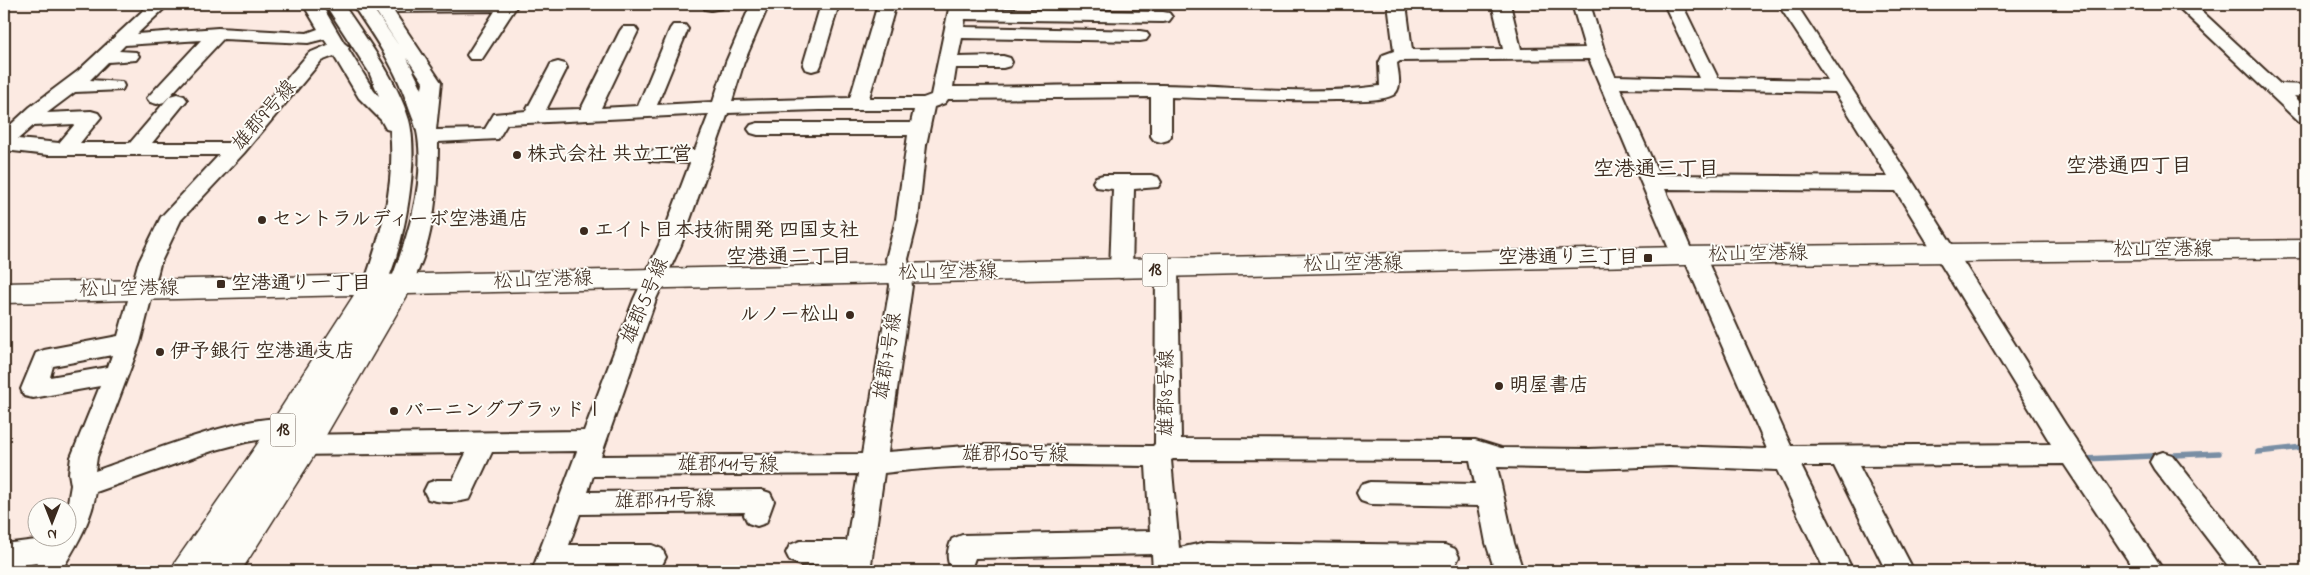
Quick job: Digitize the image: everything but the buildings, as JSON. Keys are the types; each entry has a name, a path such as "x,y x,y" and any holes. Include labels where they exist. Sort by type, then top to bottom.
{"main road":[{"name":"松山空港線","path":"4,293 140,299 387,286 655,278 1121,270 1689,256 2306,249"},
{"name":"18","path":"188,571 288,439 387,286"},
{"name":"18","path":"223,571 288,439"}],"street":[{"path":"160,4 72,86 18,123 4,143 64,150 237,149"},
{"path":"312,4 335,39 366,94 389,117 401,138"},
{"path":"334,4 378,72 399,120 401,188 391,236 387,286"},
{"path":"361,4 396,55 410,82 426,132"},
{"name":"雄郡5号線","path":"549,563 645,299 703,157 736,62 760,4"},
{"path":"812,65 830,4"},
{"path":"858,102 887,4"},
{"path":"1501,4 1513,54"},
{"path":"1581,4 1596,53 1650,182 1689,256 1839,571"},
{"path":"1673,4 1711,84"},
{"path":"1787,4 1904,184 2070,454 2150,571"},
{"path":"2184,4 2306,118"},
{"path":"382,6 508,5"},
{"path":"476,55 508,5"},
{"path":"382,6 432,82 426,132 428,187 417,241 387,286"},
{"path":"1403,10 1404,56"},
{"path":"956,17 1163,17"},
{"path":"956,17 1135,38"},
{"name":"雄郡7号線","path":"858,562 901,286 897,259 907,219 920,129 947,63 956,17"},
{"path":"645,111 680,30"},
{"path":"120,40 183,38 218,33 335,39"},
{"path":"157,98 218,33"},
{"path":"588,114 630,36"},
{"name":"雄郡9号線","path":"78,512 84,485 82,473 84,457 128,343 149,264 172,217 237,149 315,57 335,39"},
{"path":"426,132 491,134 501,118 721,107 1161,91 1270,95 1377,93 1386,91 1390,87 1388,63 1390,58 1404,56 1596,53"},
{"path":"103,57 130,56"},
{"path":"947,63 1004,62"},
{"path":"533,117 558,68"},
{"path":"1608,82 1842,86"},
{"path":"72,86 116,86"},
{"path":"2275,89 2306,91"},
{"path":"1161,91 1161,136"},
{"path":"136,150 177,100"},
{"path":"18,123 91,117 64,150"},
{"path":"758,130 920,129"},
{"path":"657,156 703,157"},
{"path":"1103,182 1151,182"},
{"path":"1121,270 1124,182"},
{"path":"1650,182 1904,184"},
{"name":"雄郡8号線","path":"1166,559 1163,453 1167,269"},
{"path":"117,374 33,389 44,359 128,343"},
{"path":"84,485 210,442 246,432 288,439 483,444 593,441"},
{"path":"437,491 461,491 483,444"},
{"name":"雄郡150号線","path":"872,464 916,457 999,454 1475,450 1501,458 1589,459 1669,456 1784,458 2070,454"},
{"path":"1484,454 1483,460 1490,495 1509,571"},
{"path":"1840,456 1876,505 1900,571"},
{"path":"2162,462 2201,498 2248,571"},
{"name":"雄郡141号線","path":"584,466 872,464"},
{"path":"1370,493 1490,495"},
{"name":"雄郡171号線","path":"570,503 663,508 759,508"},
{"path":"961,561 962,547 1166,559 1207,554 1302,563 1436,562"},
{"path":"4,556 34,548"},
{"name":"雄郡9号線","path":"47,571 60,548"},
{"path":"800,553 858,562"},
{"path":"549,563 574,558 652,557"}],"waterway":[{"path":"2258,452 2303,447"},
{"path":"2084,459 2219,453"}],"place":[{"name":"株式会社 共立工営","path":"517,155"},
{"name":"セントラルディーボ空港通店","path":"262,220"},
{"name":"エイト日本技術開発 四国支社","path":"584,231"},
{"name":"空港通り三丁目","path":"1648,258"},
{"name":"空港通り一丁目","path":"221,284"},
{"name":"ルノー松山","path":"850,315"},
{"name":"伊予銀行 空港通支店","path":"160,352"},
{"name":"明屋書店","path":"1499,386"},
{"name":"バーニングブラッドⅠ","path":"394,411"}],"district":[{"name":"空港通四丁目","path":"2129,167"},
{"name":"空港通三丁目","path":"1656,170"},
{"name":"空港通二丁目","path":"789,258"}]}
